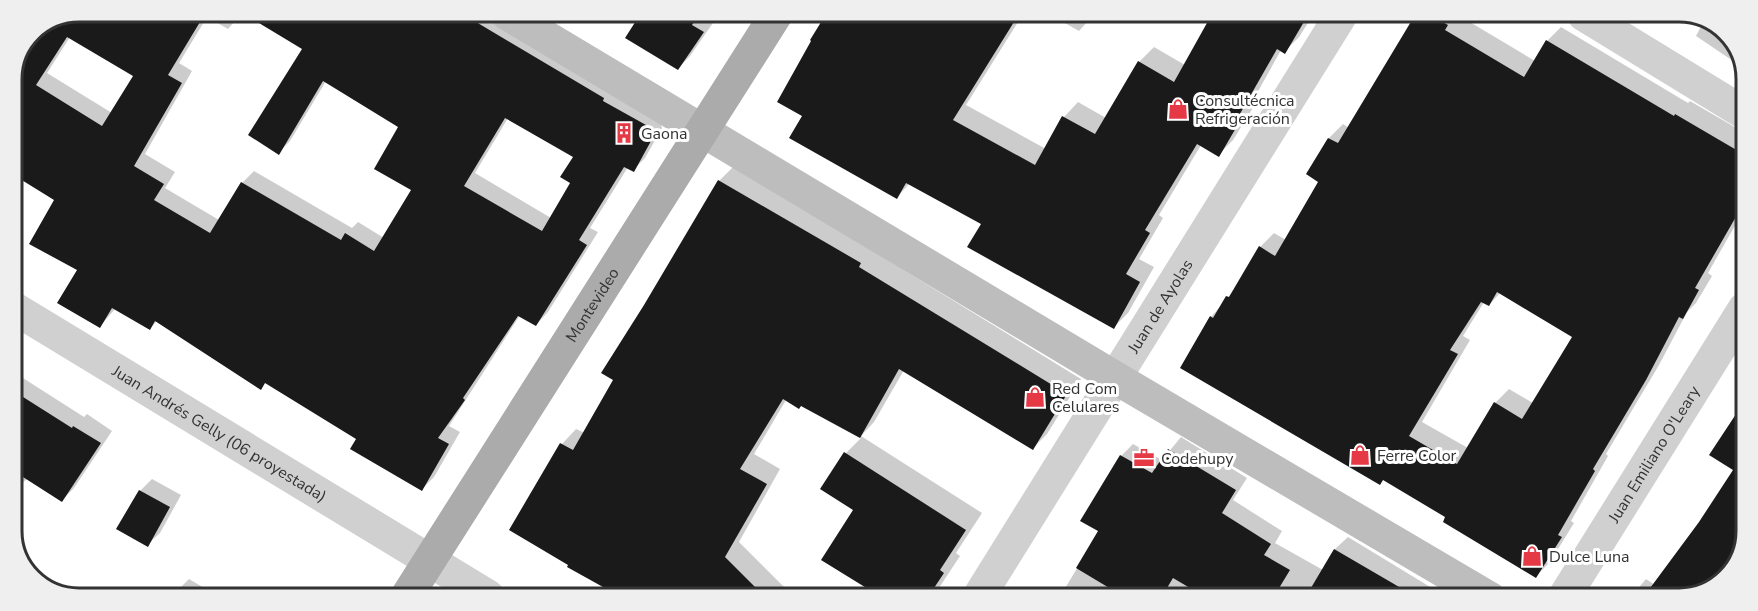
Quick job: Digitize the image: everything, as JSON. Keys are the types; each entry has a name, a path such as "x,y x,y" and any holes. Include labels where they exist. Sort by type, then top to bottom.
{"main road":[{"path":"521,22 1114,377 1472,588"},
{"name":"Montevideo","path":"412,588 772,22"}],"street":[{"name":"Juan de Ayolas","path":"984,588 1337,22"},
{"path":"1595,22 1735,107"},
{"name":"Juan Andrés Gelly (06 proyestada)","path":"23,313 474,588"},
{"name":"Juan Emiliano O'Leary","path":"1570,588 1736,323"}],"building":[{"path":"79,22 200,22 168,75 182,83 134,166 164,184 154,200 210,233 241,182 341,240 345,233 374,251 411,190 374,169 398,127 323,81 279,155 248,135 302,49 257,22 476,22 646,125 651,141 634,172 624,167 579,240 587,245 536,326 518,316 463,398 465,400 438,438 449,444 422,491 350,449 356,439 265,383 261,390 155,321 150,330 112,308 100,328 57,303 77,270 29,244 54,200 22,180 22,79 27,57 39,39 57,27","holes":["67,37 133,76 102,126 36,85","505,118 573,157 560,177 570,183 542,231 464,186"]},
{"path":"635,22 694,22 692,25 704,32 678,70 625,38"},
{"path":"821,22 1014,22 953,120 1035,165 1062,116 1095,134 1138,61 1174,82 1208,22 1304,22 1285,54 1277,49 1237,119 1240,121 1219,157 1197,144 1145,230 1150,233 1126,274 1140,282 1114,329 967,247 981,224 906,183 897,199 789,138 802,116 777,102"},
{"path":"1411,22 1442,22 1448,25 1445,30 1524,77 1546,40 1674,116 1675,114 1735,149 1735,218 1695,288 1699,290 1683,319 1679,317 1646,380 1593,469 1595,471 1558,535 1562,537 1536,578 1443,522 1445,517 1383,480 1380,485 1180,368 1210,316 1213,318 1226,296 1229,297 1259,246 1275,256 1318,182 1306,174 1328,138 1338,143","holes":["1497,292 1572,337 1522,419 1494,402 1457,464 1409,436 1458,354 1450,350 1481,302 1489,306"]},
{"path":"718,180 861,263 859,267 1067,394 1033,450 899,369 860,438 801,406 799,409 783,399 740,469 767,484 725,557 756,588 605,588 509,530 560,443 573,450 613,380 601,373"},
{"path":"23,397 72,428 73,426 101,443 62,502 23,477"},
{"path":"1736,415 1736,532 1730,557 1719,572 1697,585 1679,588 1650,588 1699,522 1733,470 1709,455"},
{"path":"1168,449 1236,490 1222,513 1271,544 1264,555 1290,570 1279,588 1190,588 1173,578 1167,588 1109,588 1076,568 1098,531 1080,521 1120,455 1152,473"},
{"path":"844,452 966,530 940,570 944,573 934,588 866,588 821,560 853,510 820,489"},
{"path":"139,490 170,507 148,547 116,529"},
{"path":"1334,549 1401,588 1311,588"}],"place":[{"name":"Consultécnica Refrigeración","path":"1178,109"},
{"name":"Gaona","path":"624,133"},
{"name":"Red Com Celulares","path":"1035,397"},
{"name":"Ferre Color","path":"1360,455"},
{"name":"Codehupy","path":"1144,458"},
{"name":"Dulce Luna","path":"1532,556"}]}
